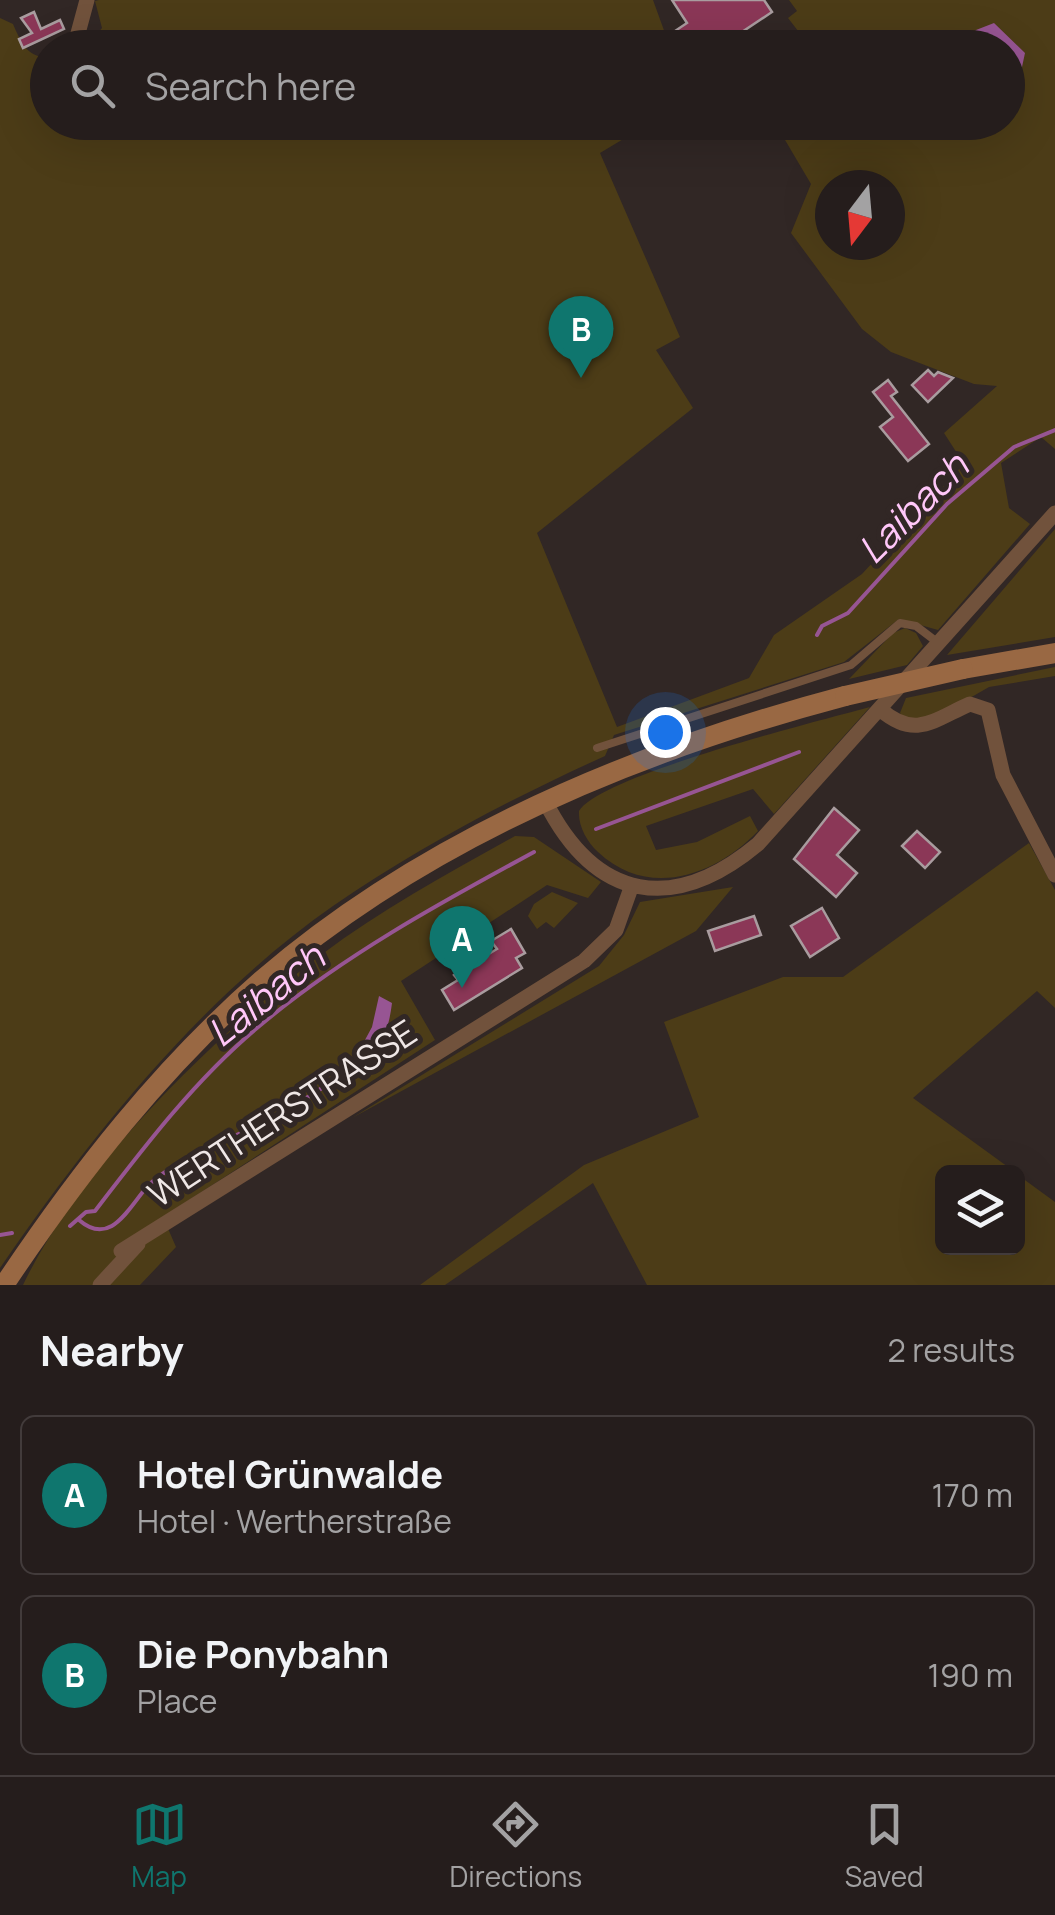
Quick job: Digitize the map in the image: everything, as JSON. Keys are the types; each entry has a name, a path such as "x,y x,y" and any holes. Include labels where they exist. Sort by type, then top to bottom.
{"main road":[{"path":"4,1285 66,1192 179,1059 263,979 389,889 545,802 662,751 845,696 1055,653"}],"street":[{"path":"79,30 87,0"},
{"path":"545,802 594,867 632,885 680,888 705,882 758,844 1055,512"},
{"path":"881,710 898,723 916,728 936,723 970,704 988,710 1002,775 1055,875"},
{"name":"WERTHERSTRASSE","path":"121,1251 584,960 616,930 632,885"},
{"name":"WERTHERSTRASSE","path":"100,1285 134,1253 138,1240"}],"lane":[{"path":"597,748 851,665 900,623 916,626 938,644"}],"shaded area":[{"path":"653,0 664,30 100,30 95,1"},
{"path":"789,0 1055,0 1055,449 1041,437 1001,463 1009,508 1030,524 938,630 899,619 844,662 614,735 605,756 466,825 333,906 284,943 193,1026 110,1120 0,1268 0,18 13,24 30,52 30,140 622,140 600,153 680,337 656,350 693,408 537,533 617,727 749,678 774,635 862,574 964,464 944,433 997,386 974,384 891,352 862,329 791,233 811,184 785,140 1025,140 1025,30 797,30 788,18 797,11"},
{"path":"994,23 1001,30 976,30"},
{"path":"1055,529 1055,637 947,655"},
{"path":"905,628 916,633 923,646 907,665 849,679 893,633"},
{"path":"1055,667 1055,676 989,687 935,718 903,718 900,713 906,698"},
{"path":"870,707 774,814 753,789 646,826 656,850 697,842 750,816 758,831 741,847 702,870 660,878 639,875 618,867 598,852 584,833 579,811 596,797 627,782 714,751"},
{"path":"515,836 534,837 601,882 588,898 547,885 401,981 435,1040 163,1217 176,1247 140,1285 23,1285 48,1240 114,1149 238,1023 368,922"},
{"path":"1029,843 1055,890 1055,1008 1037,991 913,1098 1005,1165 935,1165 935,1255 1025,1255 1025,1180 1055,1202 1055,1285 647,1285 593,1183 445,1285 420,1285 584,1165 699,1117 664,1022 783,977 843,977"},
{"path":"733,887 696,931 352,1118 599,966 624,935 640,902"},
{"path":"552,892 578,903 554,928 546,922 537,929 528,916 534,904"},
{"path":"379,996 392,1003 386,1031 371,1051 353,1062 372,1027"}],"building":[{"path":"672,0 764,0 772,12 745,30 676,30 687,23"},
{"path":"34,12 41,29 60,20 64,29 30,30 21,18"},
{"path":"30,34 30,45 23,48 19,39"},
{"path":"928,370 934,376 938,372 953,378 928,402 912,385"},
{"path":"888,380 897,392 891,396 929,444 908,461 880,427 893,417 873,392"},
{"path":"834,808 859,830 837,855 857,873 836,897 794,859"},
{"path":"917,831 940,852 925,868 902,846"},
{"path":"822,908 839,938 810,957 791,926"},
{"path":"754,916 761,935 715,951 708,931"},
{"path":"511,929 525,953 516,958 522,968 454,1010 442,990 458,980 454,975 497,949 491,941"}],"waterway":[{"name":"Laibach","path":"817,635 822,626 848,613 947,504 1014,447 1055,430"},
{"name":"Laibach","path":"596,829 799,752"},
{"name":"Laibach","path":"70,1226 86,1212 95,1211 191,1092 234,1048 289,1002 426,912 534,852"},
{"path":"194,1154 305,1099 356,1058"},
{"path":"79,1220 90,1227 109,1227 150,1184 185,1159"},
{"name":"Laibach","path":"0,1235 12,1233"}],"place":[{"name":"Die Ponybahn","path":"581,378"},
{"name":"Hotel Grünwalde","path":"462,988"}]}
